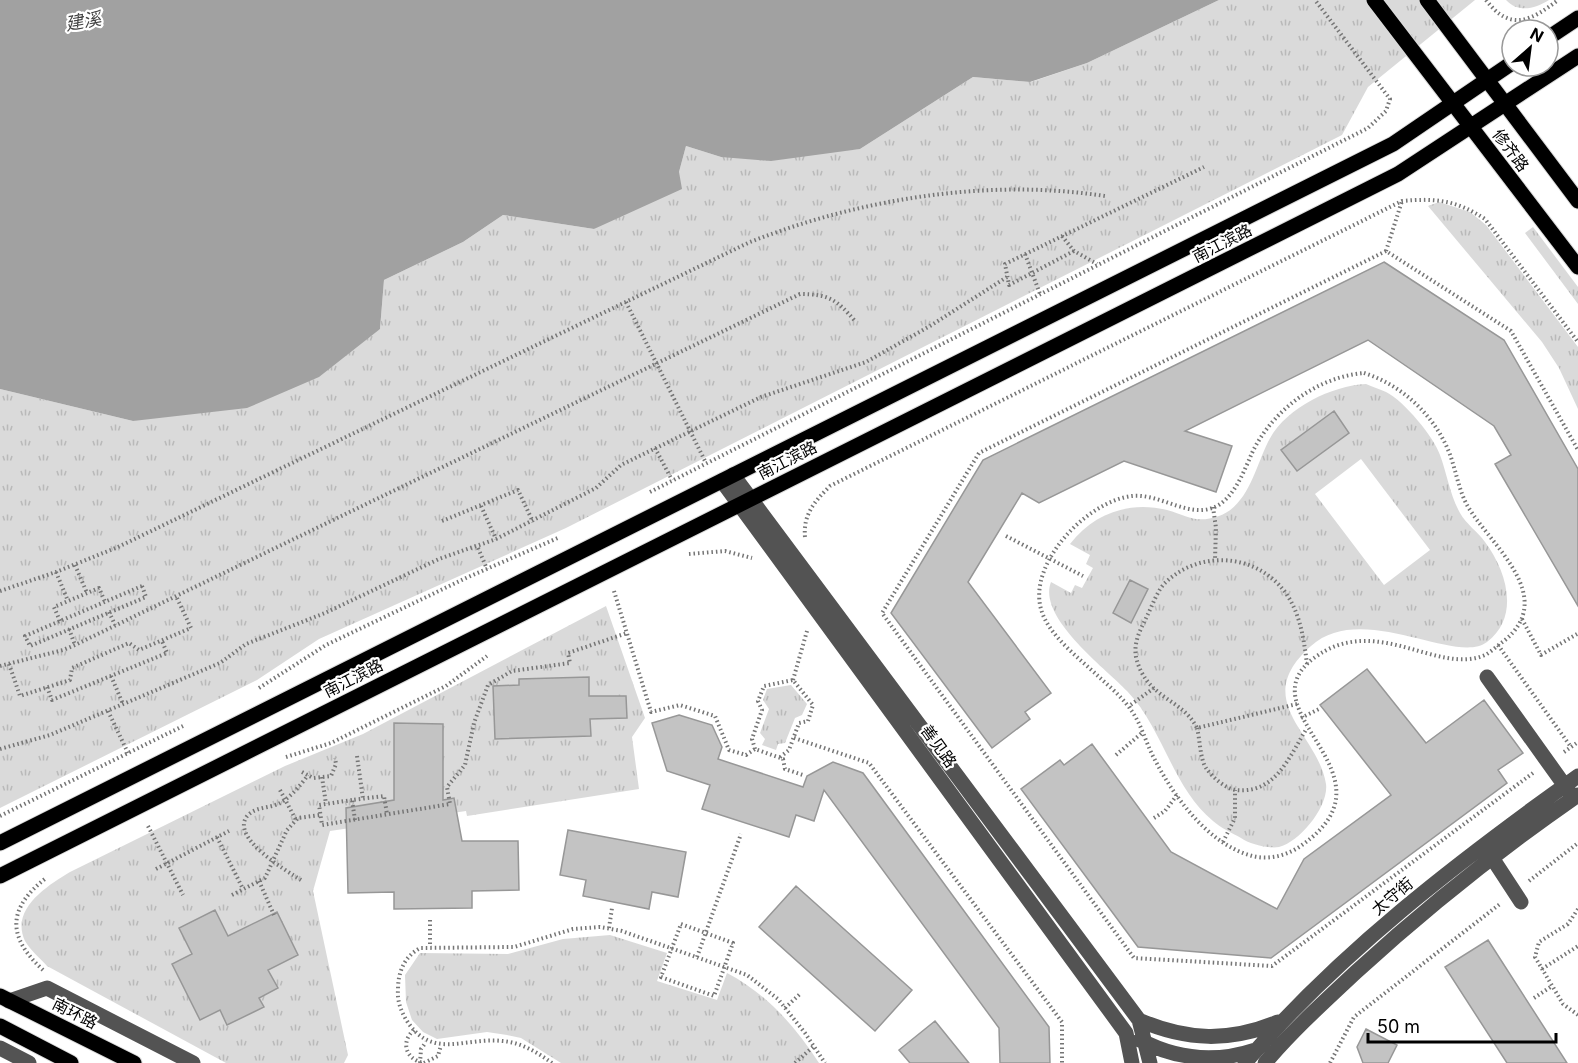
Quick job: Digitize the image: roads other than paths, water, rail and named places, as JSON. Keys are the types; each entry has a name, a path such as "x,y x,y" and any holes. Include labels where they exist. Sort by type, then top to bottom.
{"main road":[{"name":"修齐路","path":"1374,0 1578,267"},
{"name":"修齐路","path":"1427,0 1578,201"},
{"path":"1560,30 1578,18"},
{"name":"南江滨路","path":"0,876 1398,174 1578,56"},
{"name":"南江滨路","path":"0,843 1392,144 1500,71"},
{"name":"南环路","path":"4,998 134,1063"},
{"path":"0,1026 71,1063"}],"street":[{"name":"善见路","path":"727,478 1126,1033"},
{"name":"善见路","path":"744,501 1139,1020"},
{"path":"1487,677 1572,793"},
{"name":"太守街","path":"1245,1063 1280,1021 1393,918 1572,793 1578,776"},
{"path":"1487,851 1518,897"},
{"name":"太守街","path":"1265,1063 1286,1038 1487,851"},
{"path":"4,998 47,988 193,1063"},
{"path":"1139,1020 1186,1036 1219,1038 1253,1033 1280,1021"},
{"path":"1139,1020 1150,1063"},
{"path":"1126,1033 1145,1043 1179,1055 1206,1059 1228,1058 1286,1038"},
{"path":"1126,1033 1132,1063"},
{"path":"0,1048 29,1063"}],"water":[{"name":"建溪","path":"0,0 1219,0 1087,63 1030,82 973,77 860,149 771,161 721,157 686,146 679,172 682,189 594,229 503,215 463,242 384,280 380,329 319,377 247,408 133,421 0,389"}]}
